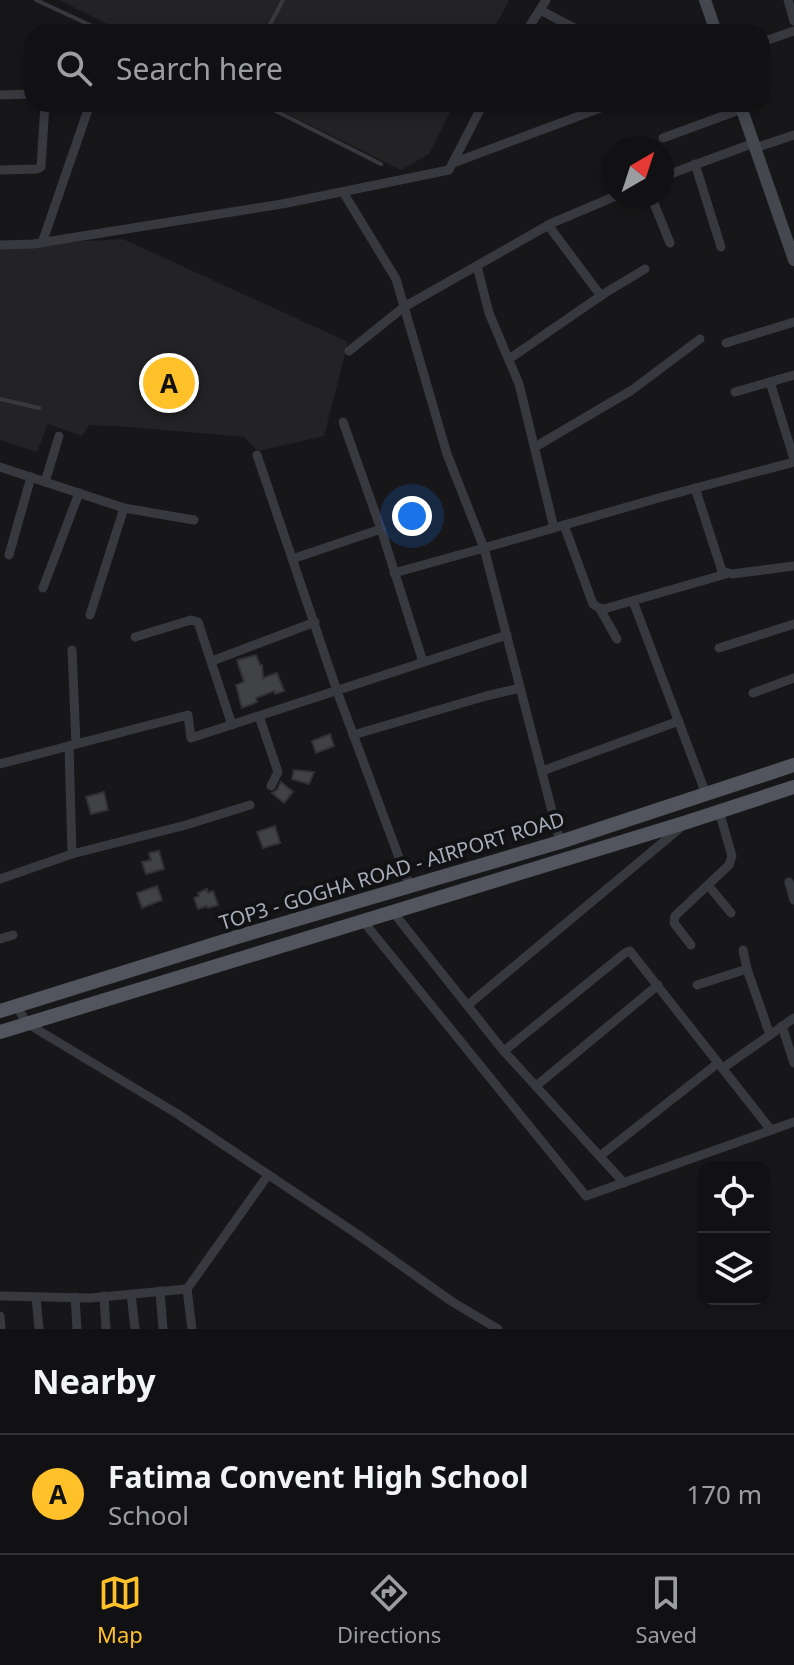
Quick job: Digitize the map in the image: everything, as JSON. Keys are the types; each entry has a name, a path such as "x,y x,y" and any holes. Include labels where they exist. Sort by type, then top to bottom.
{"main road":[{"name":"TOP3 - GOGHA ROAD - AIRPORT ROAD","path":"0,1011 560,842 794,765"},
{"name":"TOP3 - GOGHA ROAD - AIRPORT ROAD","path":"0,1032 794,787"}],"street":[{"path":"531,24 546,0"},
{"path":"705,0 713,24"},
{"path":"788,0 794,21"},
{"path":"540,10 567,24"},
{"path":"770,39 794,31"},
{"path":"0,95 24,94"},
{"path":"0,170 41,167 44,112"},
{"path":"42,243 87,112"},
{"path":"0,245 42,243 282,204 449,170 479,112"},
{"path":"453,163 590,112"},
{"path":"668,136 726,112"},
{"path":"743,112 794,260"},
{"path":"674,172 794,135"},
{"path":"695,164 721,247"},
{"path":"343,192 396,279 447,454 484,548 560,842"},
{"path":"349,351 404,307 548,225 602,202"},
{"path":"656,208 670,243"},
{"path":"548,225 601,296"},
{"path":"477,266 489,313 519,384 559,527 593,604 600,609 617,639"},
{"path":"509,359 645,269"},
{"path":"726,343 794,322"},
{"path":"535,447 632,390 700,339"},
{"path":"735,392 794,375"},
{"path":"394,573 794,460 770,382"},
{"path":"343,422 423,662"},
{"path":"45,482 59,436"},
{"path":"257,455 337,691 410,887"},
{"path":"0,467 124,508 194,520"},
{"path":"9,555 31,477"},
{"path":"695,488 719,567 726,574"},
{"path":"43,588 79,493"},
{"path":"90,615 124,508"},
{"path":"292,559 381,529"},
{"path":"600,609 726,574 794,566"},
{"path":"633,601 706,794"},
{"path":"135,637 195,620 200,624 232,725"},
{"path":"212,661 315,622"},
{"path":"719,648 794,624"},
{"path":"0,764 188,715 191,738 507,635"},
{"path":"72,650 72,854"},
{"path":"753,693 794,678"},
{"path":"353,735 520,688"},
{"path":"259,716 278,772 271,786"},
{"path":"542,771 679,721"},
{"path":"0,879 72,854 250,805"},
{"path":"691,945 674,923 675,916 731,861 719,811"},
{"path":"468,1005 687,822"},
{"path":"789,882 794,900"},
{"path":"708,885 731,913"},
{"path":"393,912 504,1051 624,1183"},
{"path":"363,921 586,1196 794,1122"},
{"path":"0,939 13,935"},
{"path":"743,950 770,1035"},
{"path":"504,1051 628,952 633,953 771,1130"},
{"path":"697,985 747,969"},
{"path":"536,1086 658,985"},
{"path":"16,1006 28,1024 176,1113 451,1301 498,1329"},
{"path":"600,1156 721,1065 794,1018"},
{"path":"782,1026 794,1063"},
{"path":"192,1329 187,1289 268,1175"},
{"path":"0,1296 104,1296 187,1289"},
{"path":"160,1291 163,1329"},
{"path":"131,1294 135,1329"},
{"path":"104,1296 106,1329"},
{"path":"36,1297 39,1329"},
{"path":"75,1297 77,1329"},
{"path":"0,1316 1,1329"}],"lane":[{"path":"36,0 88,24"},
{"path":"270,24 283,0"},
{"path":"278,112 381,164"},
{"path":"0,399 39,408"}],"shaded area":[{"path":"59,0 509,0 496,24 107,24"},
{"path":"284,112 450,112 429,154 401,170"},
{"path":"123,239 348,342 324,436 258,451 244,437 89,425 82,436 48,424 37,452 0,440 0,246"}],"building":[{"path":"256,655 262,665 263,678 277,673 284,691 275,694 274,691 256,698 257,702 242,708 236,685 244,682 237,660"},
{"path":"330,734 334,746 316,753 312,741"},
{"path":"294,770 314,772 309,784 292,779"},
{"path":"281,782 293,792 284,803 272,793"},
{"path":"104,792 108,810 91,814 86,797"},
{"path":"275,826 280,843 263,848 257,832"},
{"path":"159,851 164,869 146,874 142,862 151,860 149,853"},
{"path":"157,886 162,900 142,908 137,893"},
{"path":"207,889 208,893 213,891 218,905 198,909 194,898"}],"place":[{"name":"Fatima Convent High School","path":"169,383"}]}
